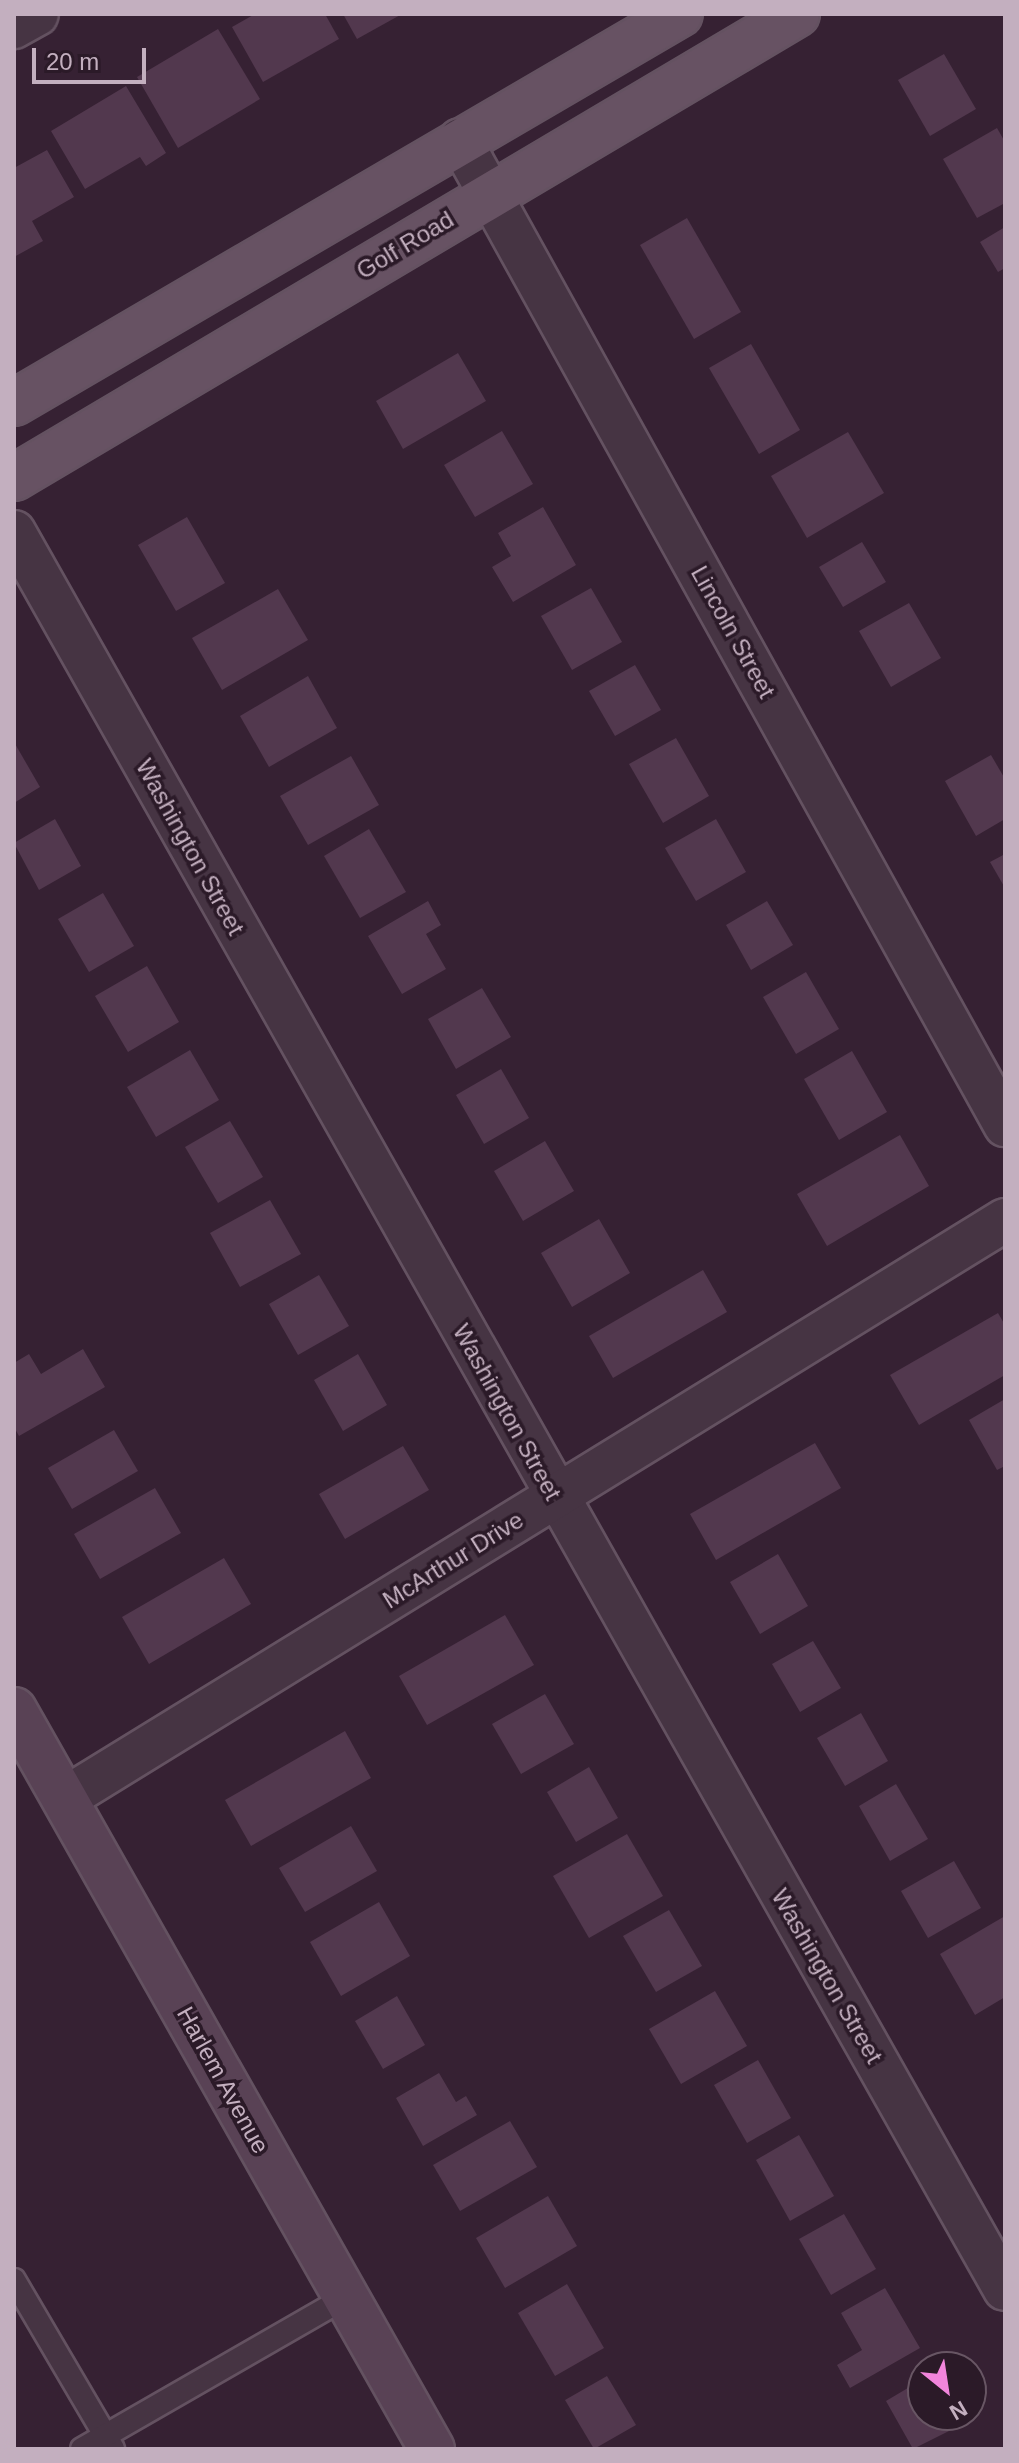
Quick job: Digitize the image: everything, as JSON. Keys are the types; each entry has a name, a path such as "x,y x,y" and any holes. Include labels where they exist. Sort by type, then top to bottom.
{"main road":[{"path":"14,403 680,14"},
{"name":"Golf Road","path":"14,478 490,193 797,14"},
{"name":"Harlem Avenue","path":"14,1710 432,2449"}],"street":[{"path":"14,27 37,14"},
{"name":"Lincoln Street","path":"460,140 1005,1125"},
{"name":"Washington Street","path":"14,532 555,1497 1005,2289"},
{"name":"McArthur Drive","path":"64,1799 1005,1220"}],"lane":[{"path":"14,2280 109,2442"},
{"path":"82,2449 109,2442 346,2297"}],"building":[{"path":"255,14 325,14 339,39 263,82 232,27"},
{"path":"343,14 402,14 357,39"},
{"path":"218,29 260,99 178,148 137,77"},
{"path":"944,54 976,109 930,136 898,80"},
{"path":"126,86 166,153 146,166 140,157 85,189 51,131"},
{"path":"997,128 1005,142 1005,203 977,218 943,159"},
{"path":"47,150 74,197 32,221 43,241 14,257 14,168"},
{"path":"687,218 741,312 694,339 640,245"},
{"path":"1005,227 1005,268 998,272 980,242"},
{"path":"751,344 800,430 759,454 709,368"},
{"path":"458,353 486,401 403,449 376,401"},
{"path":"502,431 533,484 475,517 444,465"},
{"path":"848,432 884,493 807,538 771,476"},
{"path":"543,507 576,565 513,602 492,567 511,556 498,533"},
{"path":"187,517 225,583 176,611 138,545"},
{"path":"862,542 886,582 843,607 819,567"},
{"path":"591,588 622,642 572,670 541,616"},
{"path":"278,589 308,640 222,690 192,638"},
{"path":"909,603 941,658 891,687 859,631"},
{"path":"635,665 661,710 615,736 589,691"},
{"path":"308,676 337,728 269,767 240,716"},
{"path":"676,738 709,796 663,823 629,764"},
{"path":"14,742 40,787 14,803"},
{"path":"991,755 1005,779 1005,819 976,836 945,781"},
{"path":"351,756 379,805 308,845 280,796"},
{"path":"55,819 81,866 39,890 14,843"},
{"path":"716,819 746,872 696,901 665,848"},
{"path":"369,829 406,892 360,918 324,856"},
{"path":"1005,854 1005,888 990,862"},
{"path":"103,893 134,946 89,972 58,919"},
{"path":"428,901 441,925 426,934 446,969 402,994 368,936"},
{"path":"767,901 793,945 751,970 726,925"},
{"path":"147,966 179,1022 128,1052 95,996"},
{"path":"806,972 839,1029 796,1054 763,997"},
{"path":"482,988 511,1037 456,1069 428,1019"},
{"path":"190,1050 219,1100 156,1137 127,1087"},
{"path":"852,1051 887,1112 839,1140 804,1079"},
{"path":"501,1069 529,1118 484,1144 456,1095"},
{"path":"230,1121 263,1177 218,1203 185,1147"},
{"path":"900,1135 929,1186 827,1246 797,1194"},
{"path":"545,1141 574,1191 523,1221 494,1171"},
{"path":"270,1200 301,1254 240,1287 210,1233"},
{"path":"599,1219 630,1273 572,1307 541,1253"},
{"path":"703,1270 727,1312 613,1378 589,1336"},
{"path":"319,1275 349,1326 298,1355 269,1304"},
{"path":"998,1313 1005,1325 1005,1375 919,1425 890,1375"},
{"path":"83,1349 105,1387 19,1436 14,1427 14,1363 29,1354 41,1374"},
{"path":"358,1354 387,1405 343,1431 314,1380"},
{"path":"1005,1399 1005,1466 997,1470 969,1420"},
{"path":"114,1430 138,1471 72,1509 48,1468"},
{"path":"815,1443 841,1488 716,1560 690,1514"},
{"path":"403,1446 429,1490 345,1539 319,1494"},
{"path":"155,1488 181,1533 100,1579 74,1534"},
{"path":"778,1554 808,1606 760,1634 730,1582"},
{"path":"224,1558 251,1604 149,1664 122,1617"},
{"path":"505,1615 534,1665 427,1725 399,1676"},
{"path":"813,1641 841,1688 800,1712 772,1664"},
{"path":"545,1694 574,1744 521,1774 492,1724"},
{"path":"861,1713 888,1761 845,1786 817,1738"},
{"path":"345,1731 371,1778 251,1846 225,1800"},
{"path":"589,1767 618,1818 576,1842 547,1792"},
{"path":"896,1784 928,1839 890,1861 859,1806"},
{"path":"351,1826 377,1871 305,1912 279,1868"},
{"path":"627,1834 663,1896 589,1938 553,1876"},
{"path":"954,1861 981,1908 928,1938 901,1891"},
{"path":"379,1902 410,1956 341,1996 310,1942"},
{"path":"669,1910 702,1966 656,1992 623,1936"},
{"path":"1005,1916 1005,1997 975,2015 940,1954"},
{"path":"715,1991 747,2046 681,2084 649,2029"},
{"path":"397,1996 425,2045 383,2069 355,2021"},
{"path":"758,2060 791,2118 747,2143 714,2085"},
{"path":"439,2073 456,2102 466,2096 477,2115 423,2146 396,2098"},
{"path":"510,2121 537,2167 460,2211 433,2165"},
{"path":"799,2135 834,2196 790,2221 756,2160"},
{"path":"548,2196 577,2246 505,2288 476,2238"},
{"path":"844,2214 876,2269 831,2295 799,2239"},
{"path":"567,2284 604,2348 555,2376 518,2313"},
{"path":"885,2288 920,2348 907,2351 907,2355 850,2388 837,2365 862,2350 841,2313"},
{"path":"607,2376 636,2425 594,2449 565,2400"},
{"path":"907,2389 907,2431 949,2431 913,2449 886,2401"}]}
